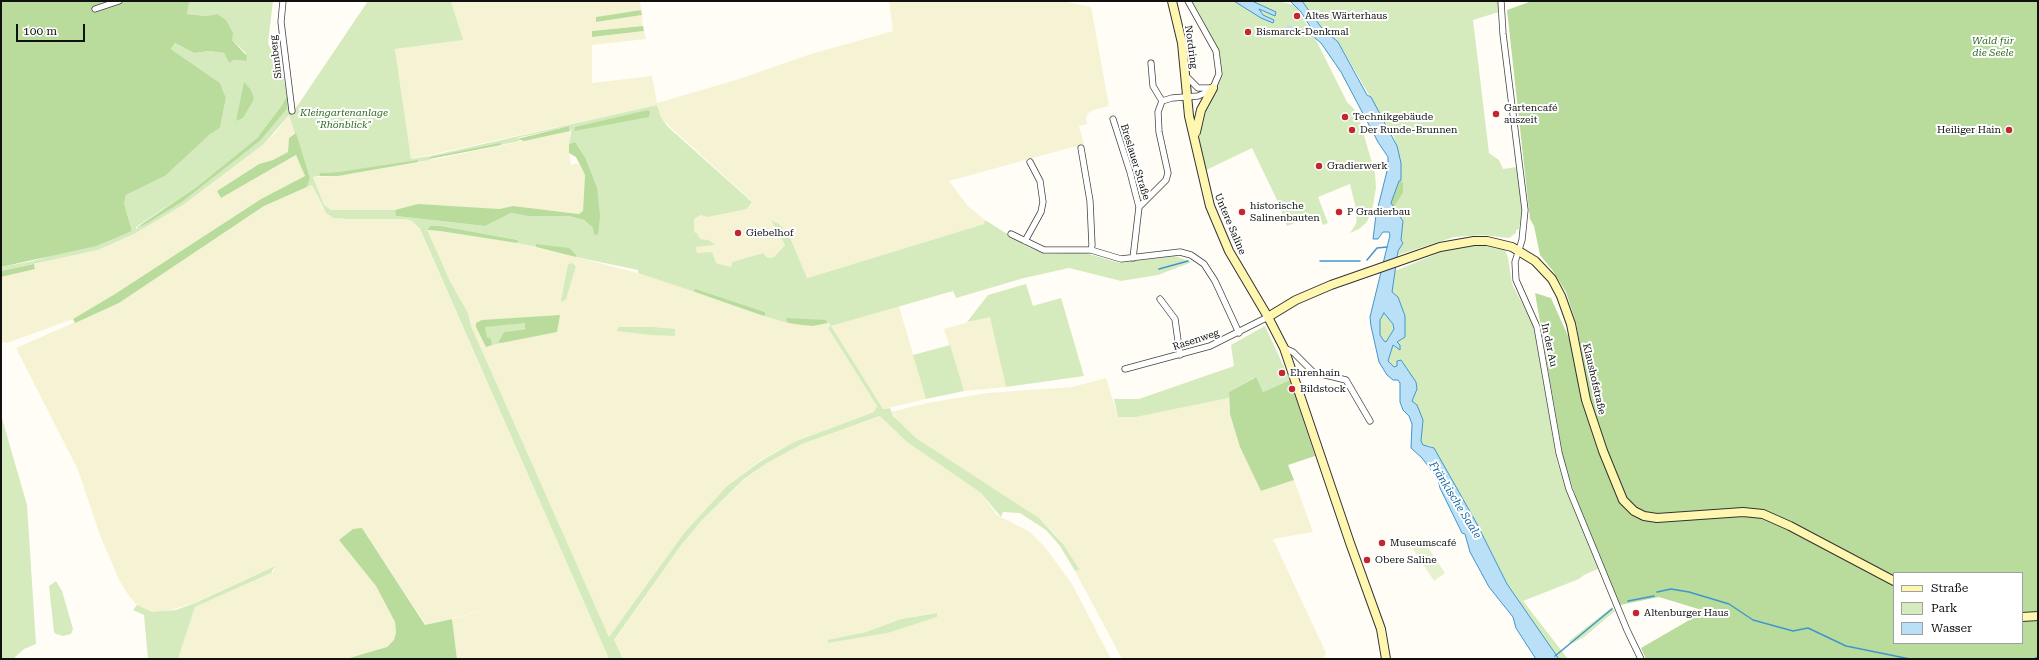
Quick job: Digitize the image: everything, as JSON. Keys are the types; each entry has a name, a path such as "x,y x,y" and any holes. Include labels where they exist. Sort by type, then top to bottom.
{"main road":[{"name":"Nordring","path":"1172,1 1182,43 1188,97"},
{"path":"1195,137 1199,116 1213,88"},
{"name":"Untere Saline","path":"1188,97 1189,116 1210,206 1229,251 1268,316 1284,348"},
{"name":"Klaushofstraße","path":"1268,316 1302,297 1359,275 1440,247 1459,243 1487,241 1504,244 1519,250 1535,260 1546,272 1561,296 1571,324 1586,400 1603,451 1623,500 1634,511 1644,516 1657,518 1743,512 1763,514 1790,526 1893,580"},
{"path":"1284,348 1350,544 1381,629 1386,659"},
{"path":"2023,617 2038,616"}],"street":[{"path":"95,9 119,1"},
{"name":"Sinnberg","path":"283,1 281,22 292,111"},
{"path":"1162,101 1172,98 1205,94 1213,88 1219,74 1216,51 1188,1"},
{"name":"In der Au","path":"1501,1 1503,34 1525,210 1519,250 1515,262 1515,275 1537,327 1559,453 1570,489 1627,630 1641,659"},
{"path":"1150,63 1153,86 1162,101"},
{"path":"1185,76 1198,88 1213,88"},
{"path":"1139,207 1166,180 1168,173 1159,132 1158,112 1162,101"},
{"name":"Breslauer Straße","path":"1113,119 1130,172 1139,207 1133,258"},
{"path":"1081,148 1090,201 1091,250"},
{"path":"1025,241 1041,212 1043,202 1040,181 1030,162"},
{"path":"1011,234 1044,250 1091,250 1121,259 1180,252 1191,255 1204,264 1215,281 1239,333"},
{"path":"1160,299 1175,319 1180,355"},
{"name":"Rasenweg","path":"1125,369 1210,346 1239,333 1268,316"},
{"path":"1284,348 1294,352 1313,372 1346,380 1370,421"}],"shaded area":[{"path":"451,1 640,1 641,10 596,17 597,22 642,15 643,26 592,31 592,37 644,31 646,39 592,45 592,83 652,76 657,103 736,80 811,54 893,31 889,1 1062,1 1091,7 1109,106 1093,110 1087,114 1087,124 1079,126 1084,144 949,181 967,205 985,220 984,224 806,278 788,233 779,224 771,220 785,245 774,257 768,258 763,253 732,262 731,267 716,263 697,253 696,247 714,245 709,240 700,239 697,233 694,232 694,219 701,215 747,209 753,202 668,125 661,117 657,105 411,159 395,49 462,40"},
{"path":"289,115 296,133 289,138 288,152 273,160 259,164 217,191 221,198 297,155 305,176 261,199 115,294 73,319 7,343 1,342 1,277 35,269 34,264 98,250 134,234 183,205 264,144 276,132"},
{"path":"570,131 569,153 571,165 578,163 585,175 583,212 579,214 513,206 499,209 405,208 395,210 331,210 324,205 313,177 338,176 431,160"},
{"path":"312,185 323,209 339,219 406,219 412,221 420,230 609,659 457,659 452,619 501,606 426,625 362,528 339,540 376,586 395,622 396,632 394,640 387,647 346,659 178,659 195,607 271,573 274,571 274,566 194,603 158,613 146,611 137,605 129,596 119,580 100,535 78,470 16,348 119,303 264,206"},
{"path":"427,230 517,243 584,259 645,275 788,323 813,326 828,323 831,326 899,306 926,399 883,409 831,327 828,328 877,406 874,412 794,442 761,460 727,486 684,533 609,637 471,326 468,313 444,270","holes":["572,263 576,266 564,301 561,300 568,264"]},
{"path":"990,316 1006,387 964,391 944,329"},
{"path":"1106,378 1118,417 1136,417 1229,398 1230,414 1262,491 1294,480 1313,532 1273,539 1326,653 1323,659 1122,659 1075,571 1080,570 1056,535 1039,518 916,438 901,425 891,412 927,403 987,393 1072,387"},
{"path":"881,416 907,442 981,493 997,515 1030,532 1045,547 1072,584 1111,659 623,659 614,641 682,544 702,520 745,479 767,463 802,444","holes":["936,613 937,617 888,633 828,643 826,640 866,632 901,619"]}],"green space":[{"path":"1,1 193,1 189,3 187,14 206,16 217,14 226,20 233,33 232,40 247,56 246,61 234,60 229,63 224,53 209,51 194,53 175,43 171,49 220,83 226,98 220,128 210,134 165,176 126,195 124,203 132,231 96,246 1,267"},
{"name":"Kleingartenanlage \"Rhönblick\"","path":"193,1 273,1 268,43 283,75 287,94 282,105 257,138 198,186 136,227 136,229 182,202 260,141 287,109 288,96 292,111 298,105 368,1 451,1 463,40 395,49 411,159 657,105 661,117 667,126 752,202 747,209 707,217 701,215 694,219 694,232 697,233 700,239 709,240 715,245 696,247 697,253 712,252 716,263 731,267 732,262 763,253 768,258 774,257 785,245 771,220 779,224 788,233 807,278 984,224 985,220 1028,247 1047,254 1082,252 1120,263 1175,256 1192,262 1158,275 1121,281 1069,268 1024,278 956,298 953,291 831,326 883,409 890,408 893,416 916,438 1039,518 1063,544 1080,570 1075,571 1060,546 1046,530 1020,513 1003,512 1001,517 981,493 907,442 880,416 802,444 767,463 744,479 702,520 682,544 614,640 623,659 609,659 420,229 412,221 406,219 333,218 326,213 312,185 307,187 310,178 289,115 264,144 183,205 134,234 98,250 1,271 1,267 33,261 132,231 124,203 126,195 165,176 210,133 220,128 226,98 220,83 171,49 175,43 194,53 209,51 224,53 229,63 234,60 246,61 246,53 232,40 217,14 206,16 187,14 189,3","holes":["569,126 571,132 569,144 575,142 585,157 597,187 593,228 584,220 569,216 527,216 511,213 485,226 396,216 395,210 331,210 324,205 313,177 319,176 320,173 431,160 429,159 520,141 517,138","430,226 441,226 518,240 517,243 536,247 536,245 576,255 576,257 638,270 638,273 695,292 696,289 765,312 764,316 788,323 786,320 790,318 803,320 826,320 831,326 828,328 877,406 874,412 794,442 761,461 727,486 684,533 609,637 471,326 468,313 450,281 427,230"]},
{"path":"1191,1 1277,1 1295,5 1315,38 1347,102 1354,109 1360,122 1375,173 1376,188 1373,206 1367,222 1359,229 1350,233 1356,224 1357,213 1350,184 1318,197 1328,223 1323,225 1318,214 1287,226 1277,200 1252,148 1204,171 1197,125 1219,73 1214,47"},
{"path":"1302,1 1498,1 1499,12 1473,20 1489,153 1499,160 1503,169 1517,167 1522,210 1519,229 1516,230 1516,233 1509,238 1483,235 1454,237 1398,255 1398,251 1403,243 1401,240 1403,221 1394,207 1403,193 1403,183 1401,180 1401,163 1394,137 1338,42 1321,27"},
{"name":"Wald für die Seele","path":"1532,1 2038,1 2038,612 2023,613 2023,572 1893,572 1893,577 1778,516 1750,509 1657,514 1646,512 1637,508 1626,497 1607,450 1590,399 1576,323 1566,292 1553,271 1540,255 1534,226 1530,219 1507,10"},
{"path":"641,10 642,15 596,22 596,17"},
{"path":"643,26 644,31 592,37 592,31"},
{"path":"244,82 251,90 254,99 243,118 236,121"},
{"path":"288,93 287,109 260,141 182,202 144,225 136,228 198,186 257,138 282,105"},
{"path":"648,110 650,112 649,117 574,131 575,127"},
{"path":"569,126 570,131 524,141 517,139"},
{"path":"296,133 310,178 307,187 264,206 119,303 75,323 73,319 115,294 261,199 305,176 296,155 221,198 217,191 259,164 273,160 288,152 289,138"},
{"path":"575,142 585,157 597,187 600,216 598,235 594,234 593,228 584,220 569,216 527,216 511,213 485,226 396,216 395,210 418,204 499,209 513,206 579,214 583,211 585,175 576,157 569,153 569,144"},
{"path":"500,143 501,145 429,159 431,157"},
{"path":"418,160 418,162 338,176 319,176 320,173 338,172"},
{"path":"1401,180 1403,183 1403,193 1394,207 1391,203 1392,197 1399,181"},
{"path":"430,226 441,226 518,240 517,243 427,230"},
{"path":"536,244 569,248 576,255 576,257 536,247"},
{"path":"1483,244 1505,250 1508,258 1512,284 1534,327 1557,461 1565,487 1600,568 1584,575 1579,579 1523,601 1568,659 1559,659 1548,646 1507,584 1477,524 1431,446 1423,445 1421,441 1423,420 1412,401 1417,389 1416,382 1398,361 1398,366 1394,367 1388,362 1393,345 1397,349 1397,342 1405,337 1405,316 1398,297 1392,292 1395,271 1453,247"},
{"path":"572,263 576,266 566,299 562,302 561,300 568,264"},
{"path":"34,264 35,269 1,277 1,271"},
{"path":"1026,284 1033,306 1061,298 1084,376 1006,387 990,317 967,322 988,295"},
{"path":"696,289 765,312 765,315 764,316 695,292 694,290"},
{"path":"1535,293 1551,298 1576,354 1612,482 1643,518 1749,515 1776,522 1893,584 1893,644 2023,644 2023,620 2038,618 2038,659 1646,659 1641,648 1705,611 1659,597 1620,605 1576,498 1563,457"},
{"path":"1384,313 1393,324 1394,330 1387,342 1384,341 1380,335 1380,320"},
{"path":"560,315 557,332 501,343 498,342 504,332 525,329 525,323 485,327 487,337 491,339 492,345 486,347 476,327 476,323 482,320"},
{"path":"787,318 826,320 828,323 813,326 802,325 788,323 786,320"},
{"path":"525,322 526,328 504,332 498,341 501,343 492,345 491,339 487,337 484,327"},
{"path":"1265,326 1290,380 1263,392 1255,377 1229,392 1229,398 1136,417 1118,417 1114,399 1139,399 1234,366 1231,345"},
{"path":"619,327 675,329 675,336 617,331"},
{"path":"950,345 964,391 926,399 913,355"},
{"path":"1256,377 1263,392 1290,380 1315,456 1288,465 1294,480 1261,491 1240,447 1230,414 1229,392"},
{"path":"1,415 27,505 36,644 24,649 13,659 1,659"},
{"path":"362,528 425,625 452,619 457,659 346,659 387,647 394,640 396,632 395,622 376,586 339,540 353,529"},
{"path":"1422,538 1445,573 1434,581 1411,546"},
{"path":"275,566 271,573 195,607 178,659 148,659 144,615 133,610 137,605 152,612 176,610 195,603"},
{"path":"56,581 62,591 73,629 71,634 63,636 54,632 49,586"},
{"path":"1612,607 1615,611 1584,637 1571,644 1569,641"},
{"path":"937,613 937,617 888,633 828,643 827,640 866,632 901,619"}],"water":[{"path":"1234,1 1252,1 1276,12 1275,16 1259,9 1263,15 1274,20 1273,23 1261,18"},
{"name":"Fränkische Saale","path":"1290,1 1302,1 1321,27 1338,42 1367,95 1371,97 1397,146 1401,163 1401,180 1399,181 1391,203 1403,221 1401,240 1403,243 1398,251 1392,292 1398,297 1405,316 1405,337 1397,342 1400,345 1400,350 1393,345 1388,361 1394,367 1397,366 1397,361 1401,360 1416,382 1417,389 1412,401 1417,405 1423,420 1421,441 1423,445 1434,448 1477,524 1507,584 1559,659 1536,659 1516,628 1513,617 1489,587 1470,552 1465,534 1462,533 1440,488 1438,479 1422,458 1411,448 1412,424 1400,402 1400,383 1398,380 1393,380 1387,375 1379,362 1370,317 1390,235 1389,232 1383,232 1378,239 1373,239 1376,215 1388,167 1388,157 1378,142 1341,72 1321,43 1315,38 1313,31 1301,12","holes":["1384,313 1393,324 1394,329 1386,342 1380,335 1380,320"]}],"waterway":[{"path":"1289,28 1314,35"},
{"path":"1367,260 1377,248 1387,247"},
{"path":"1159,269 1188,261"},
{"path":"1320,261 1360,261"},
{"path":"1657,592 1671,589 1689,592 1729,604 1753,620 1793,631 1808,628 1846,646 1910,659"},
{"path":"1628,601 1654,596"},
{"path":"1555,656 1612,609"},
{"path":"2034,659 2038,657"}],"place":[{"name":"Altes Wärterhaus","path":"1297,16"},
{"name":"Bismarck-Denkmal","path":"1248,32"},
{"name":"Gartencafé auszeit","path":"1496,114"},
{"name":"Technikgebäude","path":"1345,117"},
{"name":"Der Runde-Brunnen","path":"1352,130"},
{"name":"Heiliger Hain","path":"2009,130"},
{"name":"Gradierwerk","path":"1319,166"},
{"name":"historische Salinenbauten","path":"1242,212"},
{"name":"P Gradierbau","path":"1339,212"},
{"name":"Giebelhof","path":"738,233"},
{"name":"Ehrenhain","path":"1282,373"},
{"name":"Bildstock","path":"1292,389"},
{"name":"Museumscafé","path":"1382,543"},
{"name":"Obere Saline","path":"1367,560"},
{"name":"Altenburger Haus","path":"1636,613"}]}
